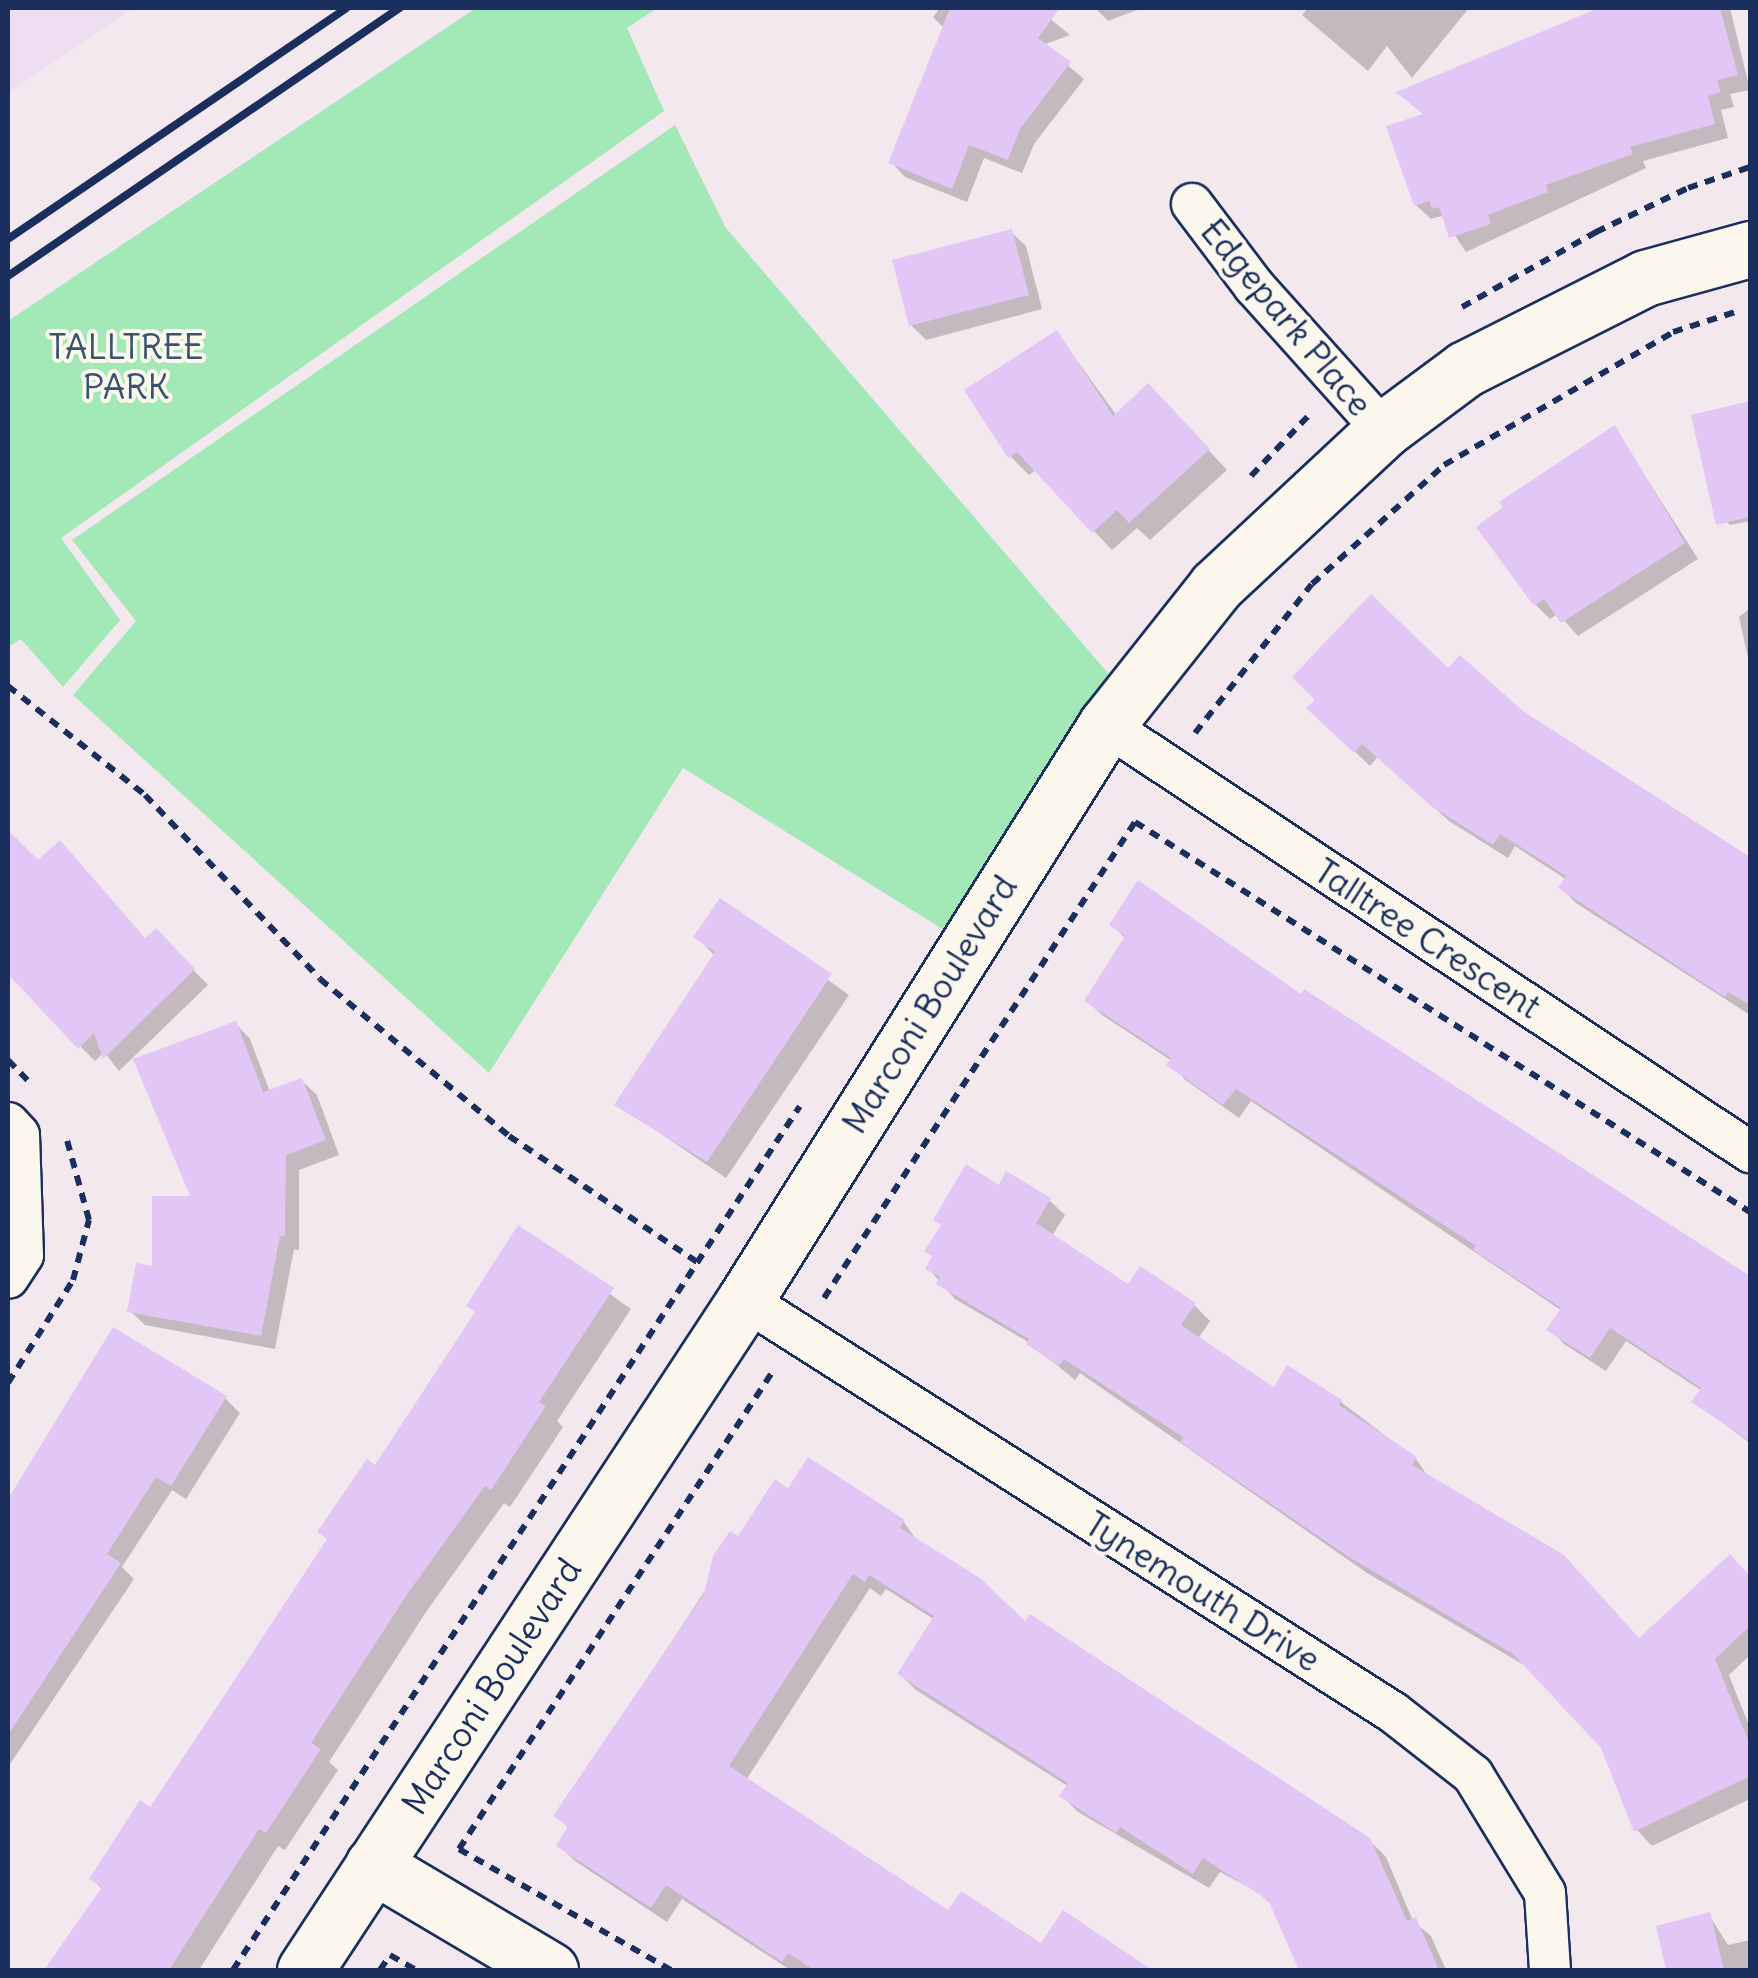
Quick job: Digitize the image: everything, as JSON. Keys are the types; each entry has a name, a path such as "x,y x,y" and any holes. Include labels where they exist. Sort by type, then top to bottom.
{"street":[{"name":"Edgepark Place","path":"1192,204 1254,286 1382,430"},
{"name":"Marconi Boulevard","path":"305,1970 745,1300 1106,725 1216,586 1382,430 1465,369 1644,278 1750,248"},
{"name":"Talltree Crescent","path":"1106,725 1750,1152"},
{"path":"8,1123 19,1135 23,1255 8,1278"},
{"name":"Tynemouth Drive","path":"745,1300 1394,1714 1472,1775 1545,1894 1550,1970"},
{"path":"373,1864 550,1970"}],"path":[{"path":"1456,312 1596,232 1688,188 1750,167"},
{"path":"1188,742 1312,584 1444,465 1673,332 1750,306"},
{"path":"8,686 145,796 320,980 509,1136 700,1264"},
{"path":"821,1303 1135,822 1750,1212"},
{"path":"670,1970 460,1849 779,1362"},
{"path":"380,1970 390,1955 416,1970"}],"shaded area":[{"path":"8,8 133,8 8,93"}],"green space":[{"name":"TALLTREE PARK","path":"476,8 657,8 627,28 664,111 61,538 120,620 63,687 21,639 8,647 8,321"},
{"path":"675,125 726,228 1113,679 944,930 683,768 489,1073 73,695 136,621 72,540"}],"building":[{"path":"950,8 1060,8 1038,38 1071,62 1020,129 1008,160 969,145 952,189 888,163"},
{"path":"1599,8 1720,8 1738,75 1717,80 1721,92 1708,96 1715,124 1630,147 1633,154 1546,185 1548,192 1488,215 1491,224 1449,238 1439,207 1432,209 1429,201 1414,206 1386,126 1423,114 1396,92"},
{"path":"1012,229 1029,295 909,326 892,260"},
{"path":"1057,330 1113,416 1148,383 1210,449 1129,523 1117,510 1092,533 1017,452 1008,458 964,390"},
{"path":"1750,401 1750,517 1716,525 1691,415"},
{"path":"1615,425 1685,543 1561,623 1544,599 1534,606 1476,527 1503,507 1499,502"},
{"path":"1371,594 1448,668 1460,655 1523,711 1750,857 1750,1005 1728,992 1725,997 1558,888 1566,876 1500,834 1493,845 1431,806 1362,744 1354,753 1306,708 1315,700 1292,677"},
{"path":"8,830 38,860 60,840 145,938 156,928 195,969 103,1059 94,1033 78,1049 8,974"},
{"path":"1138,880 1301,994 1304,989 1750,1276 1750,1441 1691,1402 1701,1388 1610,1328 1590,1358 1546,1330 1561,1308 1473,1250 1476,1246 1236,1089 1223,1105 1166,1065 1171,1058 1084,1001 1125,936 1109,925"},
{"path":"720,898 832,974 707,1162 614,1105 715,952 693,937"},
{"path":"236,1021 263,1092 302,1078 326,1140 286,1155 285,1236 280,1236 261,1336 127,1312 136,1263 152,1266 152,1196 190,1196 133,1059"},
{"path":"966,1164 999,1185 1006,1171 1051,1198 1036,1223 1128,1284 1140,1266 1196,1303 1181,1325 1274,1387 1287,1365 1342,1400 1339,1405 1417,1457 1412,1465 1564,1555 1639,1638 1730,1554 1750,1576 1750,1626 1715,1659 1750,1745 1750,1776 1634,1832 1601,1748 1513,1654 1349,1557 1180,1442 1183,1437 1064,1359 1059,1366 1026,1344 1029,1339 936,1284 940,1277 925,1269 932,1256 924,1251 941,1225 933,1220"},
{"path":"518,1225 614,1288 539,1402 546,1406 491,1490 485,1486 408,1593 311,1743 321,1749 266,1833 259,1829 169,1970 44,1970 102,1887 89,1879 140,1800 150,1807 228,1690 327,1539 317,1532 367,1459 375,1465 475,1312 466,1306"},
{"path":"113,1327 227,1396 171,1486 156,1477 107,1554 121,1563 8,1735 8,1499"},
{"path":"808,1457 905,1520 900,1528 980,1578 1025,1621 1030,1614 1370,1838 1407,1921 1416,1917 1439,1970 1299,1970 1268,1900 1203,1858 1193,1874 1120,1827 1116,1833 1059,1796 1068,1783 897,1674 934,1616 869,1575 865,1582 853,1574 729,1766 948,1910 961,1891 1041,1943 1063,1910 1152,1970 814,1970 788,1953 782,1962 666,1885 651,1908 556,1846 568,1826 553,1816 704,1594 713,1556 730,1531 738,1536 775,1479 788,1488"},
{"path":"1710,1912 1724,1970 1666,1970 1656,1926"}],"railway":[{"path":"8,239 346,8"},
{"path":"8,276 400,8"}]}
